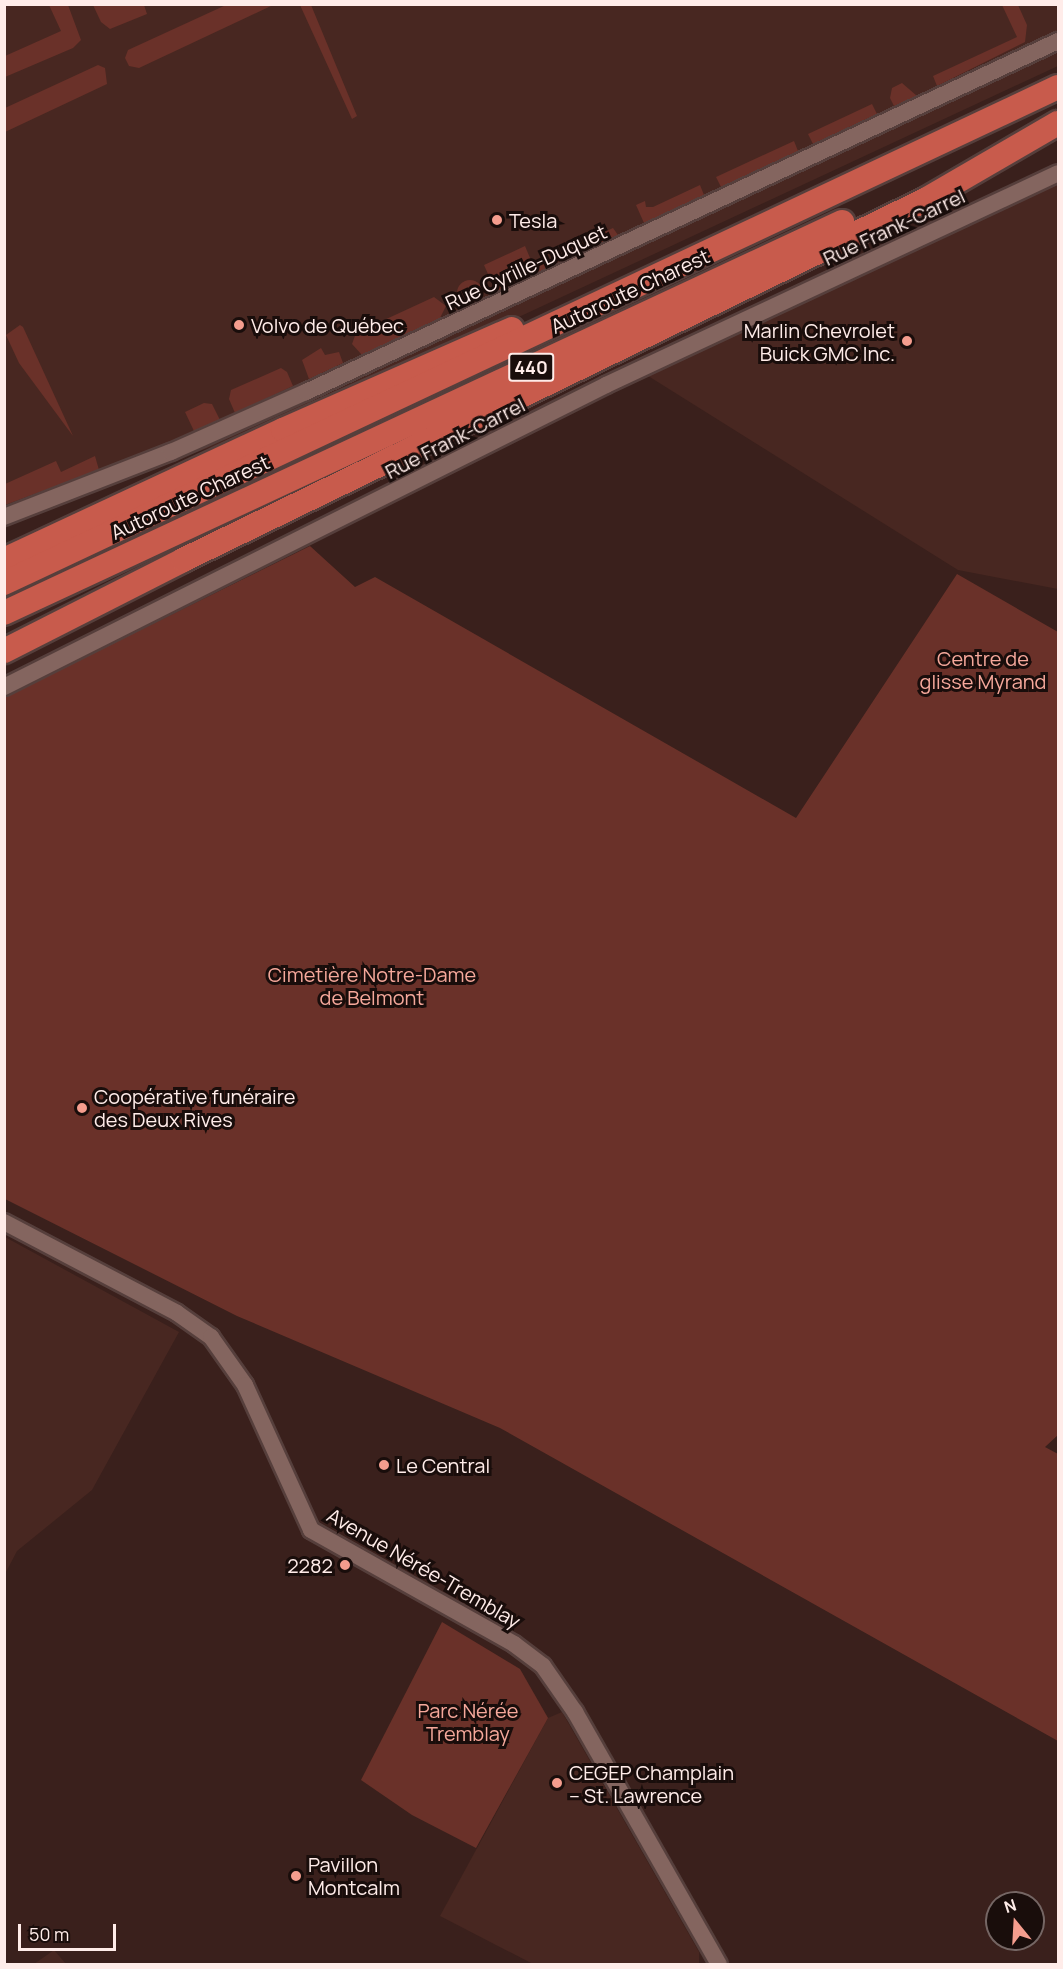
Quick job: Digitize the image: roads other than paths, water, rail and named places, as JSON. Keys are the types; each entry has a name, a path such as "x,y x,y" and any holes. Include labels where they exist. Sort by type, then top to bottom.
{"highway":[{"name":"Autoroute Charest","path":"4,584 1059,87"},
{"name":"Autoroute Charest","path":"4,613 1059,122"},
{"path":"4,651 183,560 925,200 1059,122"},
{"path":"4,560 432,363 815,201"},
{"path":"4,549 151,491"},
{"path":"4,640 183,560"}],"street":[{"name":"Rue Cyrille-Duquet","path":"4,516 171,452 306,392 1059,41"},
{"name":"Rue Frank-Carrel","path":"4,687 606,385 1059,173"},
{"name":"Avenue Nérée-Tremblay","path":"4,1222 177,1313 211,1337 244,1384 311,1530 514,1644 543,1666 575,1712 719,1965"}],"place":[{"name":"Tesla","path":"497,220"},
{"name":"Volvo de Québec","path":"239,325"},
{"name":"Marlin Chevrolet Buick GMC Inc.","path":"907,341"},
{"name":"Coopérative funéraire des Deux Rives","path":"82,1108"},
{"name":"Le Central","path":"384,1465"},
{"name":"2282","path":"345,1565"},
{"name":"CEGEP Champlain – St. Lawrence","path":"557,1783"},
{"name":"Pavillon Montcalm","path":"296,1876"}],"park label":[{"name":"Centre de glisse Myrand","path":"983,670"},
{"name":"Cimetière Notre-Dame de Belmont","path":"372,986"},
{"name":"Parc Nérée Tremblay","path":"468,1722"}]}
